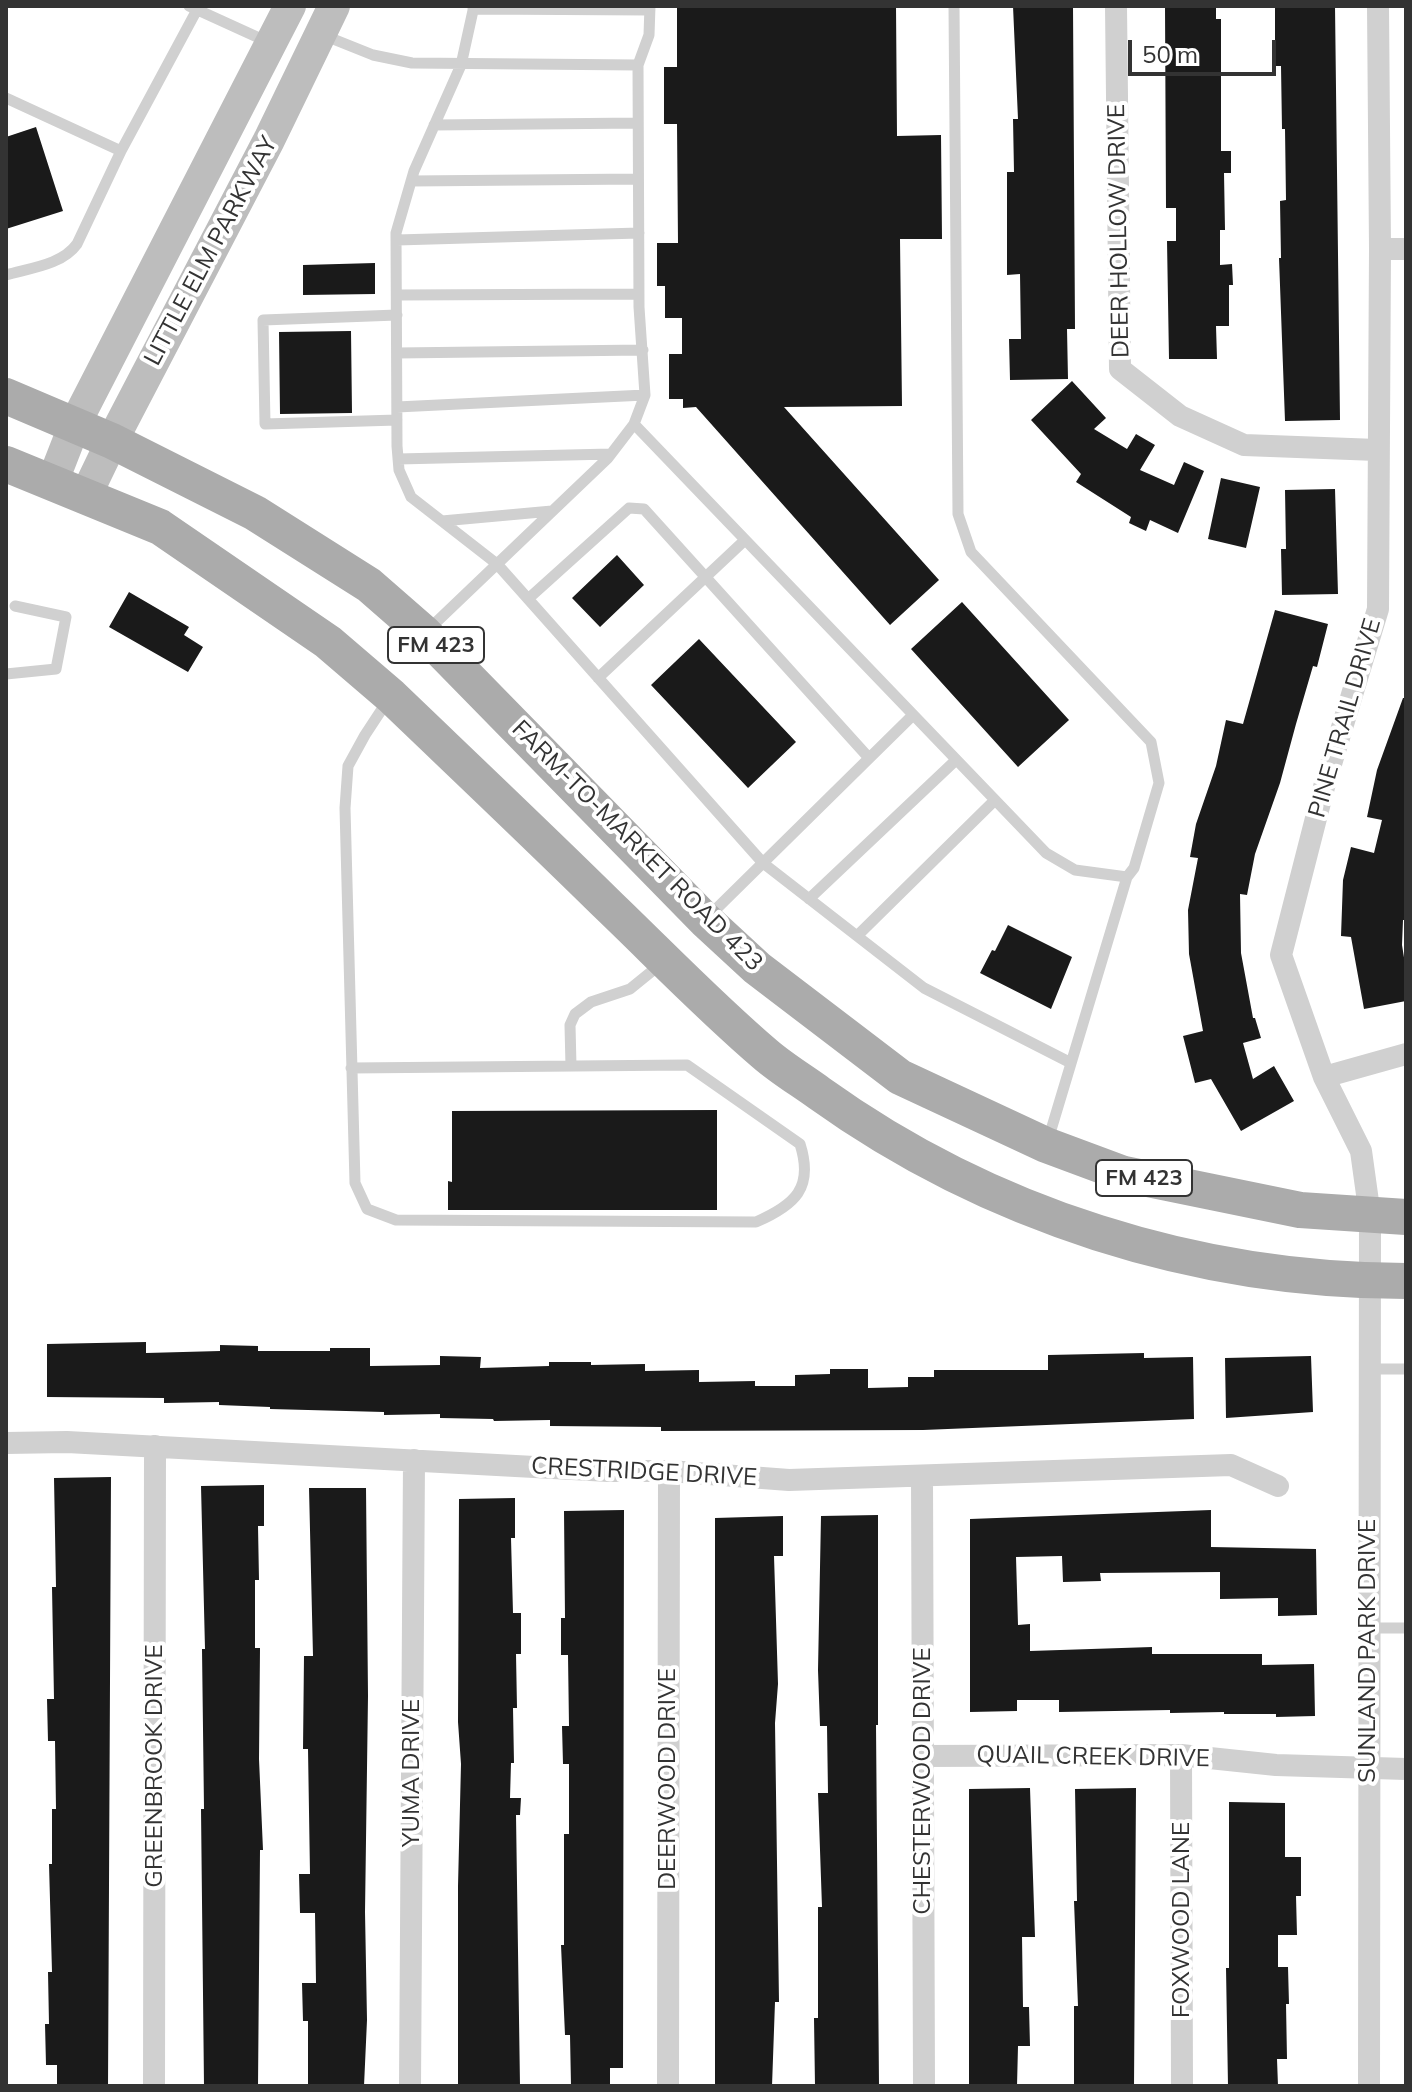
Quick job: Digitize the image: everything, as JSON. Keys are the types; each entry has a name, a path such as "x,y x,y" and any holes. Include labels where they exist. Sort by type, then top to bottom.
{"main road":[{"name":"LITTLE ELM PARKWAY","path":"52,483 75,424 290,6"},
{"name":"LITTLE ELM PARKWAY","path":"86,495 328,20"},
{"name":"FARM-TO-MARKET ROAD 423","path":"6,396 112,441 255,513 369,585 424,633 705,920 757,968 900,1077 1046,1145 1124,1174 1300,1210 1406,1217"},
{"name":"FM 423","path":"6,464 160,527 328,642 391,696 766,1055 867,1128 964,1181 1043,1215 1148,1248 1259,1270 1370,1281 1406,1281"},
{"path":"665,961 705,920"}],"street":[{"name":"DEER HOLLOW DRIVE","path":"1116,6 1120,369 1180,416 1244,445 1377,450"},
{"name":"PINE TRAIL DRIVE","path":"1370,1216 1361,1151 1324,1077 1281,955 1324,787 1378,609 1378,6"},
{"path":"1380,249 1406,249"},
{"path":"1324,1077 1406,1054"},
{"name":"SUNLAND PARK DRIVE","path":"1369,2086 1370,1216"},
{"name":"CRESTRIDGE DRIVE","path":"6,1443 155,1446 609,1471 669,1471 789,1480 1231,1465 1278,1486"},
{"name":"GREENBROOK DRIVE","path":"154,2086 155,1446"},
{"name":"YUMA DRIVE","path":"410,2086 414,1460"},
{"name":"DEERWOOD DRIVE","path":"668,2086 669,1471"},
{"name":"CHESTERWOOD DRIVE","path":"922,1477 924,2086"},
{"name":"QUAIL CREEK DRIVE","path":"923,1756 1181,1755 1276,1765 1406,1769"},
{"name":"FOXWOOD LANE","path":"1181,1755 1182,2086"}],"lane":[{"path":"954,6 958,514 971,552 1151,742 1159,783 1134,868 1127,877 1046,1145"},
{"path":"6,275 70,254 195,7 270,44"},
{"path":"424,633 497,564 611,454 634,424 645,395 639,294 638,65 649,35 650,8 474,7 461,65 411,181 397,240 399,470 411,497 497,564 763,863 924,988 1071,1063"},
{"path":"328,20 373,55 412,63 638,65"},
{"path":"6,98 121,151"},
{"path":"434,125 638,123"},
{"path":"411,181 638,179"},
{"path":"397,240 639,233"},
{"path":"397,295 639,294"},
{"path":"397,315 263,320 265,424 397,420"},
{"path":"397,353 643,350"},
{"path":"397,407 645,395"},
{"path":"634,424 1046,853 1075,870 1127,877"},
{"path":"398,459 611,454"},
{"path":"528,599 629,508 644,509 869,758"},
{"path":"442,521 552,511"},
{"path":"598,678 745,540"},
{"path":"6,674 56,669 66,617 15,606"},
{"path":"351,1068 687,1065 800,1144 805,1158 805,1178 799,1193 781,1211 756,1222 396,1220 367,1209 355,1183 351,1068 345,808 348,766 391,696"},
{"path":"705,920 913,715"},
{"path":"809,899 956,760"},
{"path":"857,936 995,800"},
{"path":"571,1066 570,1025 575,1014 591,1002 630,989 665,961"},
{"path":"1369,1369 1406,1369"},
{"path":"1368,1628 1406,1628"}],"building":[{"path":"677,6 896,6 897,136 941,135 942,239 900,239 902,406 784,407 939,580 890,625 696,407 683,408 683,399 669,399 669,354 682,354 682,318 665,318 665,286 657,286 657,243 678,243 677,124 664,124 664,67 677,67"},
{"path":"1013,6 1073,6 1075,329 1067,329 1068,379 1010,380 1009,339 1021,339 1020,274 1007,275 1007,172 1014,172 1013,119 1018,119"},
{"path":"1165,6 1216,6 1216,19 1221,19 1221,151 1231,151 1231,173 1224,173 1225,230 1220,230 1220,265 1232,264 1233,285 1229,285 1229,326 1216,326 1217,359 1169,359 1167,241 1176,241 1176,208 1166,208"},
{"path":"1275,6 1335,6 1340,420 1285,421 1279,258 1280,201 1286,200 1285,129 1282,129 1281,66 1275,66"},
{"path":"36,127 63,211 6,229 6,137"},
{"path":"375,263 375,294 303,295 303,265"},
{"path":"351,331 352,413 280,414 279,332"},
{"path":"1072,381 1106,418 1094,429 1127,449 1136,434 1155,445 1140,470 1174,485 1184,462 1204,471 1178,533 1150,520 1146,531 1129,523 1131,517 1076,482 1081,474 1031,420"},
{"path":"1221,478 1260,487 1246,548 1208,539"},
{"path":"1335,489 1338,594 1282,595 1281,549 1286,549 1285,490"},
{"path":"617,555 644,585 600,627 572,598"},
{"path":"129,592 189,627 184,635 203,647 188,672 109,627"},
{"path":"962,602 1069,720 1018,767 911,649"},
{"path":"1275,610 1328,624 1317,667 1313,666 1280,783 1255,854 1247,895 1240,894 1241,953 1253,1018 1261,1038 1243,1043 1253,1079 1274,1066 1294,1101 1241,1131 1211,1079 1195,1083 1183,1036 1203,1031 1189,954 1188,910 1198,858 1190,857 1196,824 1216,766 1226,720 1243,724"},
{"path":"699,639 796,742 748,788 651,685"},
{"path":"1403,698 1406,698 1406,920 1403,920 1402,945 1406,1001 1364,1009 1351,937 1341,936 1343,880 1351,847 1374,853 1382,820 1367,817 1377,770"},
{"path":"1008,925 1072,957 1051,1009 980,973"},
{"path":"717,1110 717,1210 448,1210 448,1181 452,1182 452,1111"},
{"path":"146,1342 146,1353 220,1351 220,1345 258,1346 258,1351 370,1348 370,1366 440,1365 440,1356 481,1357 480,1368 549,1366 549,1362 645,1364 645,1371 699,1370 699,1382 755,1381 755,1386 795,1386 795,1375 830,1374 830,1369 868,1369 868,1388 908,1387 908,1377 934,1377 934,1370 1048,1370 1048,1355 1144,1353 1144,1358 1193,1357 1194,1419 923,1430 661,1431 661,1427 550,1426 550,1420 494,1421 440,1418 440,1414 384,1415 384,1412 219,1405 219,1402 164,1403 164,1398 47,1397 47,1344"},
{"path":"1311,1356 1313,1412 1226,1418 1225,1358"},
{"path":"111,1477 108,2086 57,2086 57,2065 46,2065 45,2024 49,2024 48,1972 52,1972 49,1864 52,1864 52,1809 56,1809 55,1741 48,1741 47,1699 54,1699 54,1478"},
{"path":"264,1485 264,1526 258,1526 259,1580 255,1580 255,1648 260,1648 259,1759 263,1850 260,1850 258,2086 204,2086 201,1809 204,1809 202,1649 205,1649 201,1486"},
{"path":"309,1488 366,1488 367,2020 364,2086 308,2086 308,2021 303,2021 302,1983 316,1983 315,1913 300,1913 299,1874 310,1874 308,1749 303,1749 304,1656 313,1656"},
{"path":"515,1498 515,1538 511,1538 513,1613 521,1613 521,1654 516,1654 517,1708 513,1708 514,1763 511,1763 510,1798 521,1798 520,1815 516,1815 520,2086 458,2086 461,1764 458,1722 459,1499"},
{"path":"624,1510 623,2068 610,2068 610,2086 571,2086 570,2035 565,2035 561,1945 564,1945 564,1834 569,1834 569,1764 563,1764 562,1726 569,1726 568,1655 561,1655 561,1618 565,1618 564,1511"},
{"path":"1211,1510 1211,1547 1316,1549 1317,1615 1278,1616 1278,1598 1220,1599 1220,1572 1100,1573 1101,1581 1063,1582 1062,1556 1016,1557 1018,1625 1030,1624 1030,1651 1152,1647 1152,1654 1262,1654 1262,1665 1314,1664 1315,1716 1170,1713 1170,1710 1059,1712 1059,1700 1017,1700 1017,1711 970,1712 970,1519"},
{"path":"878,1515 879,2086 815,2086 818,1907 822,1907 818,1793 828,1793 827,1726 820,1726 818,1670 821,1516"},
{"path":"783,1516 783,1556 774,1556 778,1684 775,1723 779,2002 775,2002 772,2086 715,2086 715,1518"},
{"path":"1030,1788 1035,1937 1022,1937 1023,2007 1029,2007 1030,2046 1018,2046 1017,2086 969,2086 969,1789"},
{"path":"1136,1788 1134,2086 1074,2086 1074,2006 1078,2006 1074,1901 1077,1901 1075,1789"},
{"path":"1229,1802 1285,1803 1285,1857 1301,1857 1301,1896 1296,1896 1297,1935 1278,1935 1278,1967 1288,1967 1289,2004 1286,2004 1287,2059 1277,2059 1278,2086 1228,2086 1226,1968 1229,1968"}]}
